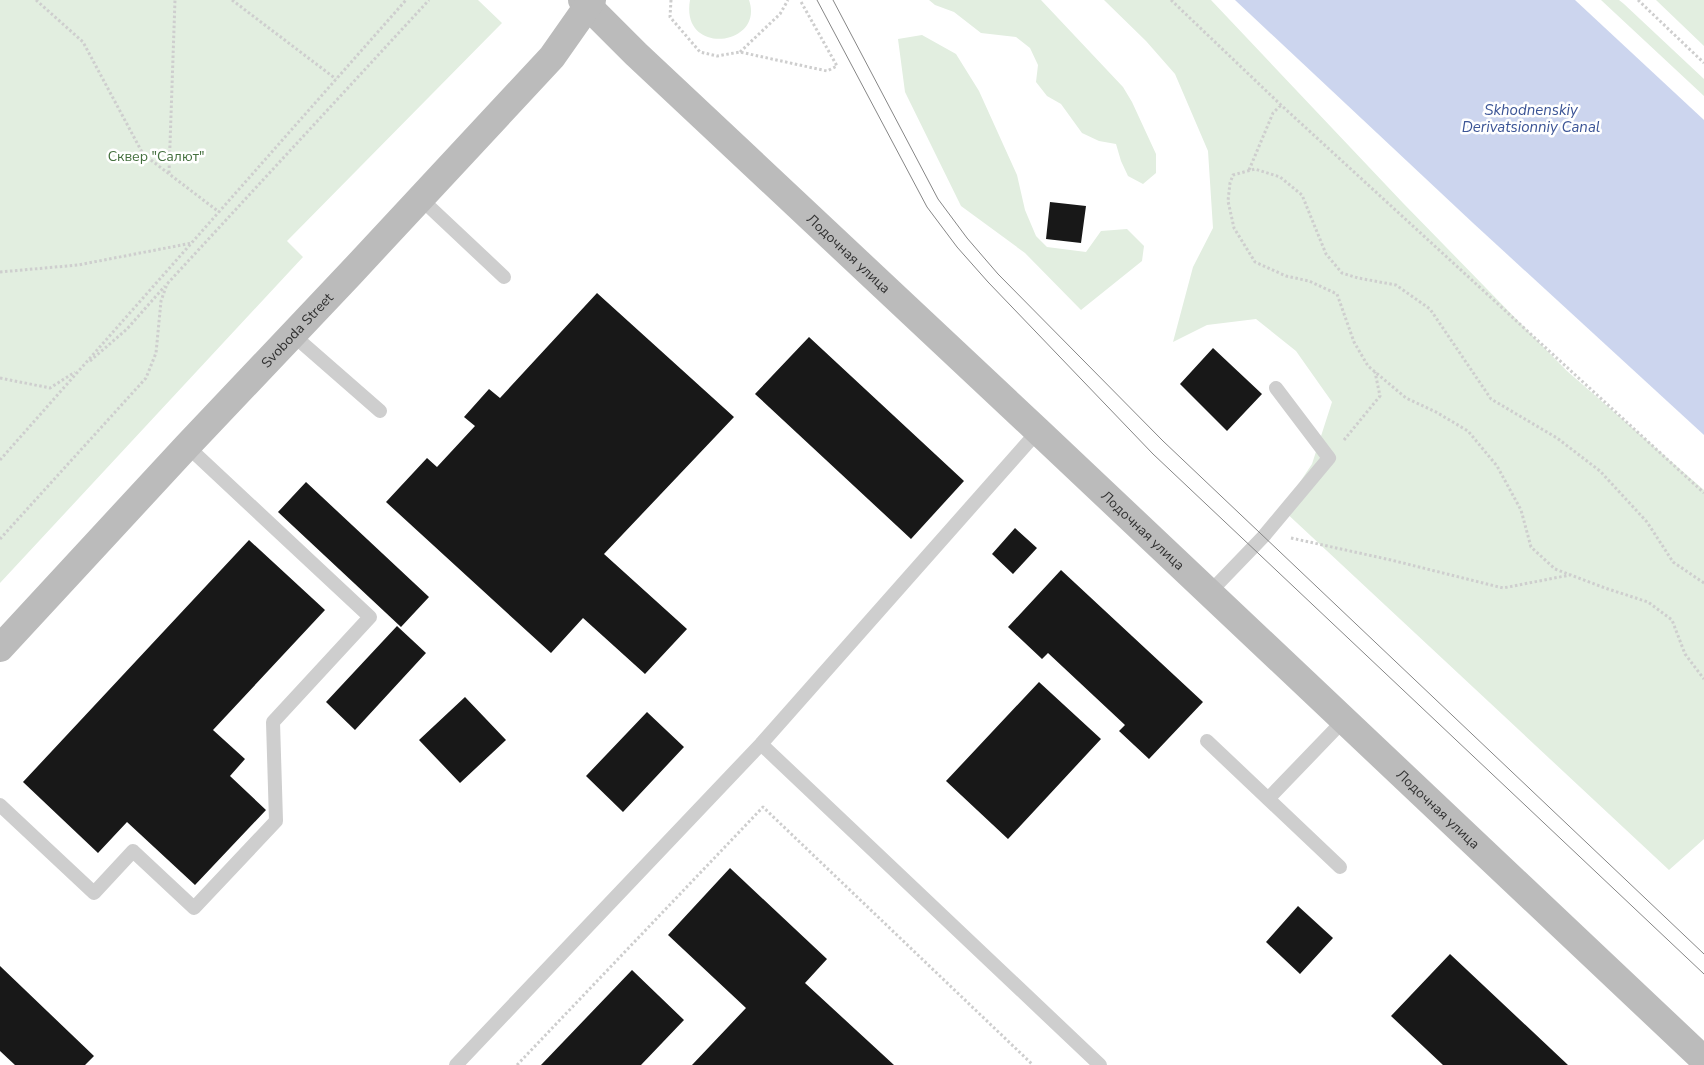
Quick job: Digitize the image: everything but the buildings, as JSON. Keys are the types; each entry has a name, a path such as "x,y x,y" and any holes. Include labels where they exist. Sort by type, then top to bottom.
{"street":[{"name":"Svoboda Street","path":"0,648 552,57 588,2"},
{"name":"Лодочная улица","path":"588,2 636,54 1704,1060"}],"lane":[{"path":"420,198 504,276"},
{"path":"292,335 380,411"},
{"path":"1209,593 1266,533 1329,458 1276,388"},
{"path":"456,1065 761,744 1038,431"},
{"path":"0,806 94,893 133,851 194,908 276,821 273,722 370,617 187,446"},
{"path":"1268,799 1344,720"},
{"path":"1207,741 1340,867"},
{"path":"761,744 1100,1065"}],"path":[{"path":"36,0 83,42 143,154 219,212"},
{"path":"168,173 175,0"},
{"path":"232,0 336,79"},
{"path":"0,460 406,0"},
{"path":"0,378 50,388 80,370 127,329 429,0"},
{"path":"671,0 670,17 700,52 717,56 740,52 828,71 837,66 800,0"},
{"path":"740,52 780,14 788,0"},
{"path":"1171,0 1281,105 1704,493"},
{"path":"1638,0 1704,63"},
{"path":"1249,171 1273,113 1281,105"},
{"path":"1704,583 1673,562 1647,522 1600,471 1557,438 1491,399 1430,309 1396,285 1342,273 1326,254 1302,195 1280,177 1255,170 1233,175 1228,201 1234,228 1255,262 1286,276 1309,281 1337,294 1354,342 1368,366 1406,398 1436,412 1468,431 1497,466 1521,510 1531,547 1555,569 1648,602 1672,620 1685,654 1704,679"},
{"path":"0,272 78,265 192,242"},
{"path":"0,538 146,378 156,353 161,301 167,284"},
{"path":"1329,458 1380,396 1375,372"},
{"path":"1266,533 1391,560 1503,588 1570,575"},
{"path":"517,1065 763,807 1033,1065"}],"green space":[{"name":"Сквер \"Салют\"","path":"0,0 478,0 502,23 287,241 303,257 0,583"},
{"path":"690,0 749,0 751,16 745,27 735,35 722,39 708,37 697,31 690,18"},
{"path":"929,0 1041,0 1123,87 1156,154 1156,173 1143,184 1128,176 1116,144 1099,141 1082,133 1061,104 1047,96 1036,82 1038,65 1030,48 1016,37 981,33 954,12 935,5"},
{"path":"1104,0 1211,0 1403,203 1567,371 1704,490 1704,839 1669,870 1282,509 1312,464 1332,402 1296,351 1256,319 1207,325 1173,342 1193,267 1213,228 1208,151 1175,74 1146,41"},
{"path":"1601,0 1619,0 1624,4 1704,79 1704,96"},
{"path":"1656,0 1704,0 1704,46"},
{"path":"922,35 956,54 979,91 1017,175 1025,210 1036,236 1047,247 1086,252 1101,231 1127,229 1144,246 1142,261 1081,310 1025,253 961,206 905,92 898,39"}],"water":[{"name":"Skhodnenskiy Derivatsionniy Canal","path":"1235,0 1575,0 1704,120 1704,435 1473,223"}],"tram line":[{"path":"817,0 927,207 957,247 988,282 1153,454 1704,974"},
{"path":"833,0 938,199 967,238 998,274 1163,441 1704,954"}]}
